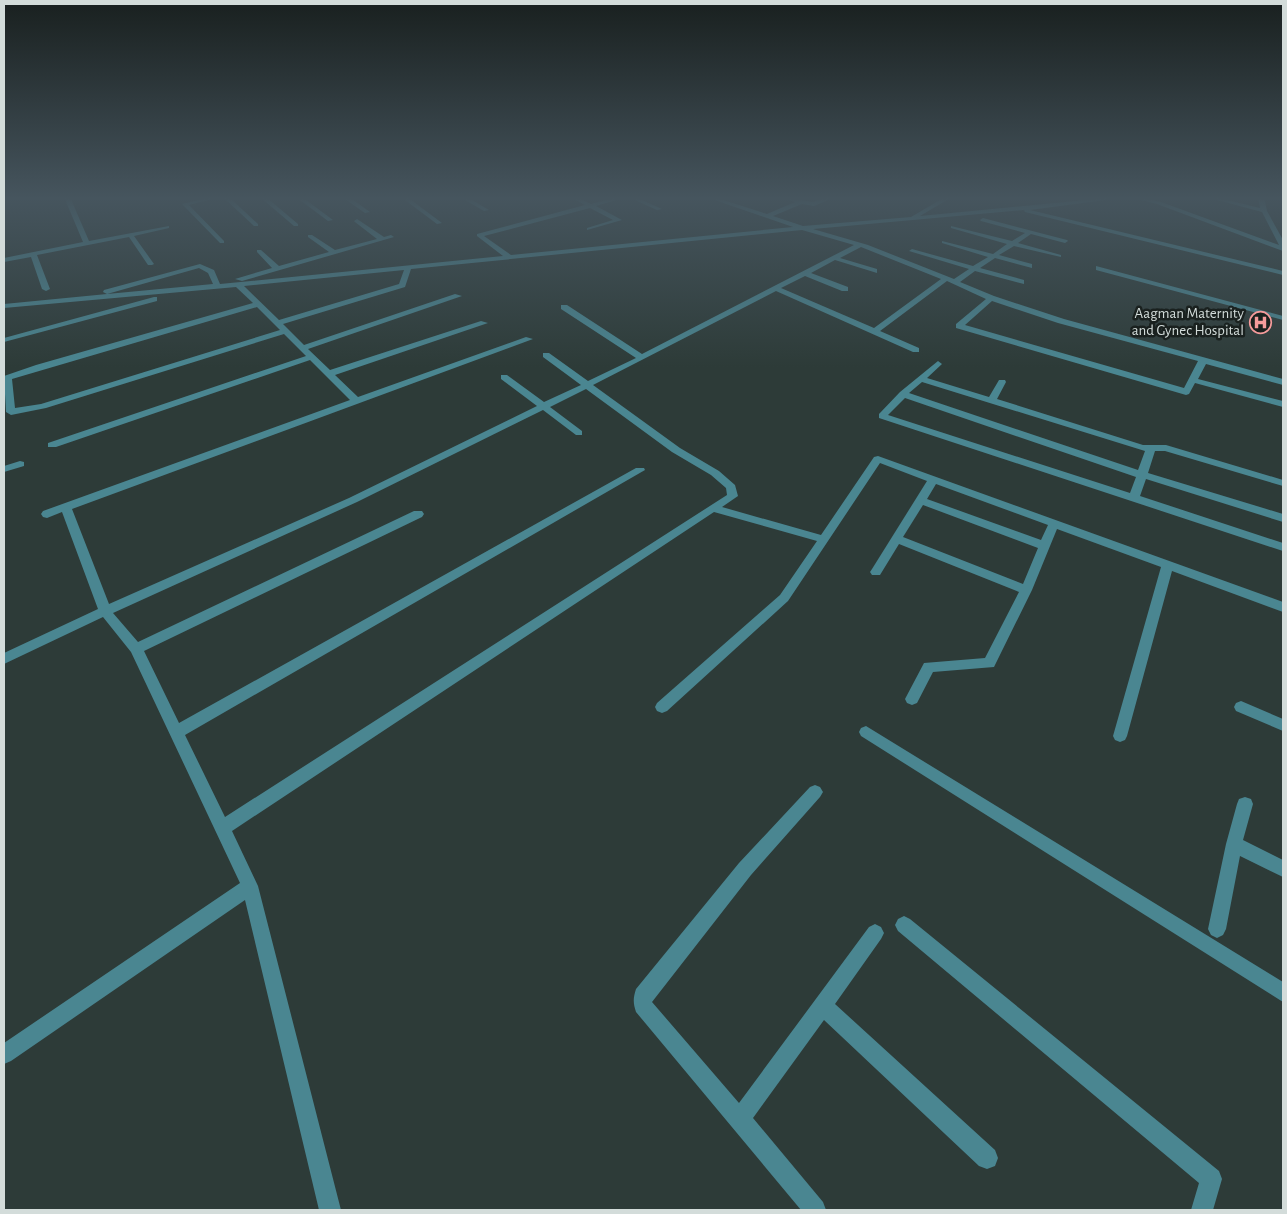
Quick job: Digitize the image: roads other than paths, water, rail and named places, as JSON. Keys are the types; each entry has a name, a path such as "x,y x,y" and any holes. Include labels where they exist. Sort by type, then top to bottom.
{"street":[{"path":"4,260 33,254 46,290"},
{"path":"143,254 150,264"},
{"path":"262,254 277,268"},
{"path":"220,286 246,276 326,254"},
{"path":"504,254 510,258"},
{"path":"4,306 552,254"},
{"path":"4,659 105,611 353,500 642,358 842,254"},
{"path":"885,254 947,278 991,298 1061,321 1283,382"},
{"path":"921,254 1021,282"},
{"path":"986,254 1029,266"},
{"path":"956,282 998,254"},
{"path":"1050,254 1059,256"},
{"path":"1203,254 1283,273"},
{"path":"834,258 874,271"},
{"path":"81,299 200,266 211,272 220,286"},
{"path":"277,323 402,285 408,268"},
{"path":"1099,268 1283,318"},
{"path":"804,273 845,289"},
{"path":"874,332 947,278"},
{"path":"238,284 356,401"},
{"path":"774,288 916,350"},
{"path":"4,340 187,290"},
{"path":"302,348 458,296"},
{"path":"991,298 959,326 1186,392 1203,361"},
{"path":"259,304 39,367 7,378 11,412 43,406 286,331"},
{"path":"564,307 642,358"},
{"path":"328,374 484,323"},
{"path":"46,514 529,339"},
{"path":"222,828 733,496 731,487 715,473 676,450 546,355"},
{"path":"52,446 312,357"},
{"path":"938,364 903,394 882,416 1283,547"},
{"path":"504,377 579,433"},
{"path":"922,379 1142,448 1166,448 1283,483"},
{"path":"1193,380 1283,404"},
{"path":"991,401 1002,382"},
{"path":"903,394 1142,476 1283,518"},
{"path":"1134,498 1151,448"},
{"path":"662,707 784,598 878,459 1283,607"},
{"path":"4,469 20,464"},
{"path":"175,733 640,470"},
{"path":"876,572 933,480"},
{"path":"920,500 1045,546"},
{"path":"66,507 105,611 136,648 175,733 250,886 330,1210"},
{"path":"712,508 823,539"},
{"path":"136,648 418,514"},
{"path":"912,698 929,667 989,663 1026,590 1054,523"},
{"path":"896,539 1026,590"},
{"path":"1120,736 1168,565"},
{"path":"1241,707 1283,724"},
{"path":"866,732 1283,993"},
{"path":"815,792 745,869 643,996 643,1005 815,1210"},
{"path":"1217,929 1234,844 1245,804"},
{"path":"1234,844 1283,869"},
{"path":"4,1054 250,886"},
{"path":"904,925 1211,1179 1202,1210"},
{"path":"740,1119 875,933"},
{"path":"822,1005 987,1158"}],"place":[{"name":"Aagman Maternity and Gynec Hospital","path":"1260,322"}]}
